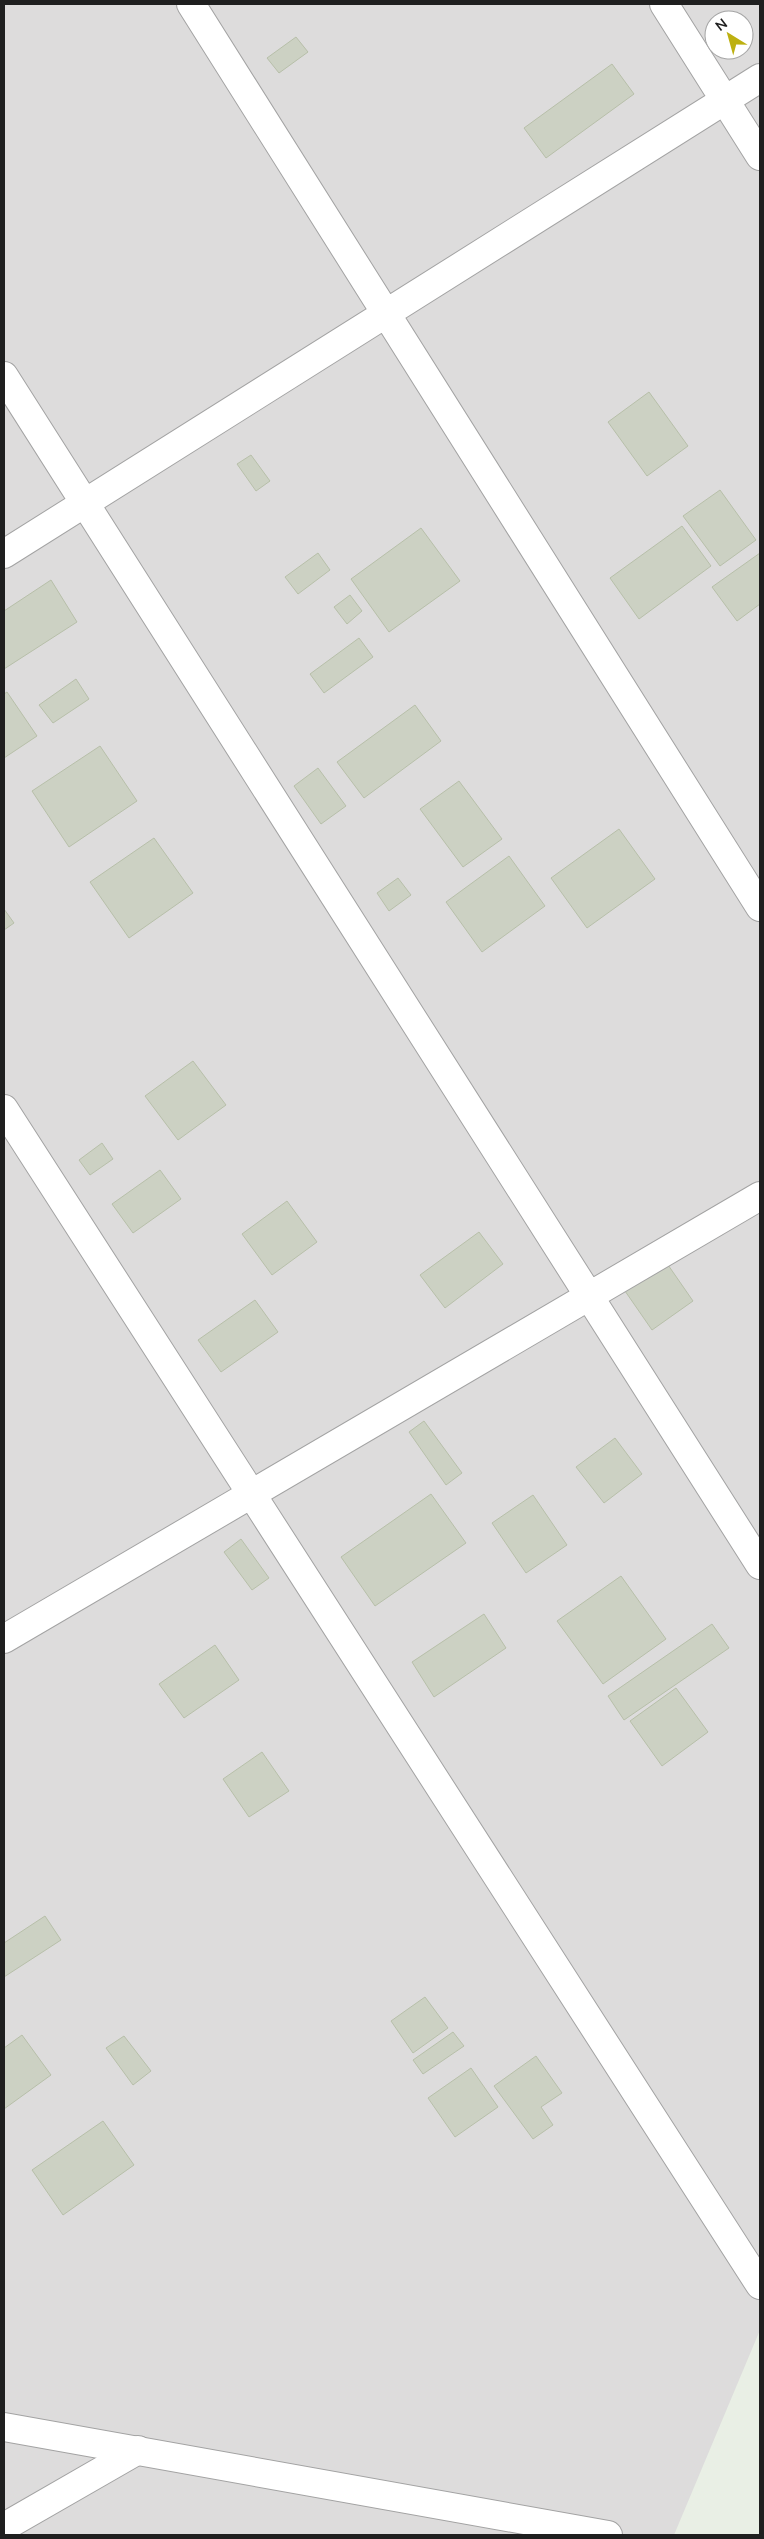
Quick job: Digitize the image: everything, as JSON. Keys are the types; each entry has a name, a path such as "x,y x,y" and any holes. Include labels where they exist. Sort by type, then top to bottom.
{"street":[{"path":"191,4 760,907"},
{"path":"664,4 760,156"},
{"path":"4,554 760,78"},
{"path":"4,376 760,1565"},
{"path":"4,1109 760,2284"},
{"path":"4,1639 760,1196"},
{"path":"4,2427 608,2535"},
{"path":"4,2528 138,2450"}],"shaded area":[{"path":"4,4 760,4 760,2330 674,2535 4,2535"}],"building":[{"path":"296,37 308,52 279,73 267,58"},
{"path":"612,64 634,94 546,158 524,128"},
{"path":"649,392 688,446 647,476 608,422"},
{"path":"251,455 270,481 256,491 237,464"},
{"path":"720,490 756,540 720,566 683,516"},
{"path":"682,526 711,566 639,619 610,578"},
{"path":"421,528 460,581 389,632 351,579"},
{"path":"318,553 330,570 298,594 285,577"},
{"path":"760,553 760,604 737,621 712,587"},
{"path":"51,580 77,622 4,669 4,611"},
{"path":"350,595 362,611 347,624 334,607"},
{"path":"359,638 373,657 324,693 310,674"},
{"path":"76,679 89,699 53,723 39,705"},
{"path":"7,692 37,736 4,758 4,694"},
{"path":"415,705 441,741 364,798 337,762"},
{"path":"100,746 137,801 69,847 32,791"},
{"path":"318,768 346,806 321,824 294,786"},
{"path":"459,781 502,839 463,867 420,809"},
{"path":"619,829 655,879 587,928 551,878"},
{"path":"154,838 193,893 129,938 90,882"},
{"path":"509,856 545,906 482,952 446,902"},
{"path":"398,878 411,895 389,911 377,893"},
{"path":"4,909 14,923 4,930"},
{"path":"193,1061 226,1105 178,1140 145,1096"},
{"path":"102,1143 113,1159 90,1175 79,1160"},
{"path":"160,1170 181,1199 133,1233 112,1204"},
{"path":"287,1201 317,1242 272,1275 242,1234"},
{"path":"479,1232 503,1264 445,1308 420,1275"},
{"path":"666,1262 693,1301 652,1330 625,1291"},
{"path":"255,1300 278,1332 221,1372 198,1340"},
{"path":"424,1421 462,1473 446,1485 409,1432"},
{"path":"615,1438 642,1474 604,1503 576,1467"},
{"path":"431,1494 466,1543 375,1606 341,1557"},
{"path":"533,1495 567,1545 526,1573 492,1523"},
{"path":"241,1539 269,1578 252,1590 224,1552"},
{"path":"621,1576 666,1639 603,1684 557,1621"},
{"path":"484,1614 506,1648 434,1697 412,1662"},
{"path":"712,1624 729,1648 624,1720 608,1696"},
{"path":"215,1645 239,1680 184,1718 159,1684"},
{"path":"676,1688 708,1732 662,1766 630,1721"},
{"path":"262,1752 289,1791 249,1817 223,1779"},
{"path":"45,1916 61,1940 4,1977 4,1943"},
{"path":"425,1997 448,2028 413,2053 391,2021"},
{"path":"453,2032 464,2046 423,2074 413,2060"},
{"path":"22,2035 51,2075 4,2109 4,2048"},
{"path":"124,2036 151,2071 133,2085 106,2048"},
{"path":"536,2056 562,2093 541,2107 553,2125 533,2139 494,2086"},
{"path":"471,2068 498,2107 455,2137 428,2098"},
{"path":"103,2121 134,2165 63,2215 32,2170"}]}
